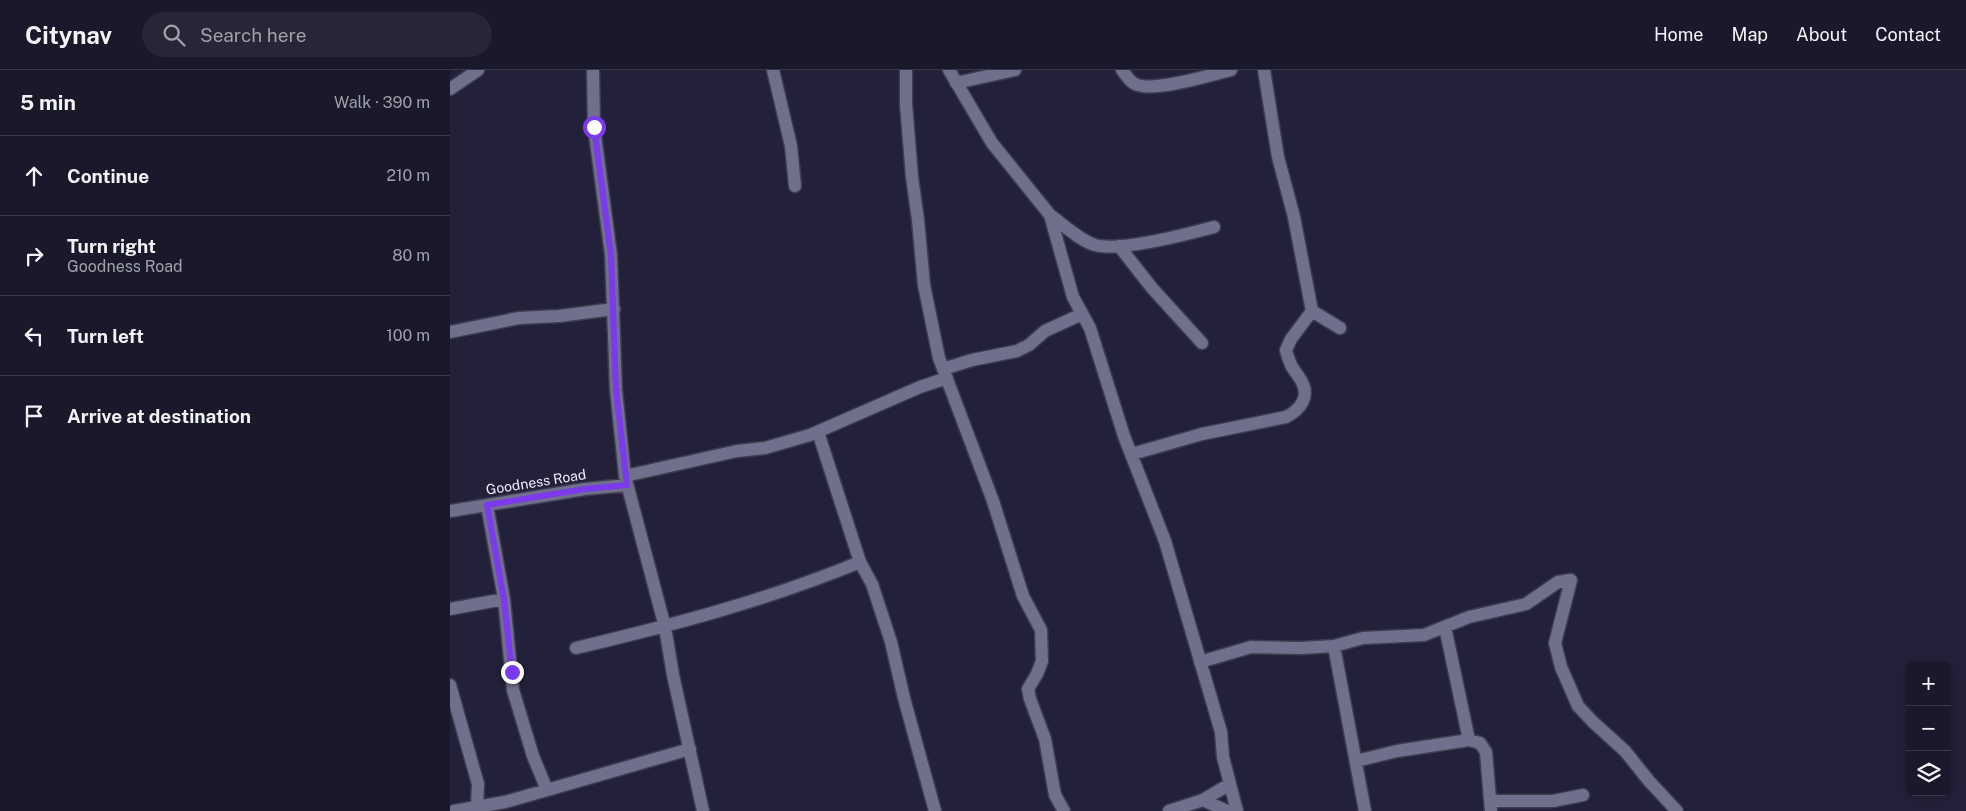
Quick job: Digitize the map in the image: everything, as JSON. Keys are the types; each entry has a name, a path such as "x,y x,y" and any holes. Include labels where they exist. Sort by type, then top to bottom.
{"street":[{"path":"450,89 478,70"},
{"path":"593,70 594,127 611,255 616,390 626,480 664,627 702,811"},
{"path":"773,70 791,146 795,186"},
{"path":"906,70 906,104 912,177 924,285 939,358 993,501 1023,596 1041,630 1042,661 1028,689 1045,738 1055,795 1064,811"},
{"path":"949,70 992,143 1050,215 1086,241 1097,245 1119,246 1180,236 1214,227"},
{"path":"956,83 1015,70"},
{"path":"1127,73 1135,84 1151,87 1232,70"},
{"path":"1132,454 1202,434 1286,417 1294,413 1304,400 1305,391 1303,383 1292,366 1286,350 1291,339 1312,311 1294,217 1278,156 1264,70"},
{"path":"1050,215 1073,297 1099,354 1124,436 1165,541 1221,732 1223,757 1237,811"},
{"path":"1119,246 1152,288 1202,343"},
{"path":"450,332 519,318 559,316 614,309"},
{"path":"1312,311 1340,328"},
{"name":"Goodness Road","path":"450,511 585,489 737,451 765,448 818,432 920,387 972,360 1017,351 1029,345 1045,331 1082,314"},
{"path":"818,432 860,562 872,584 891,642 904,698 935,811"},
{"path":"487,505 504,600 513,690 533,756 547,790"},
{"path":"576,648 664,627 765,598 860,562"},
{"path":"1200,662 1251,647 1301,648 1334,646 1363,638 1424,635 1469,617 1526,604 1558,582 1571,580 1555,643 1561,667 1578,706 1625,751 1649,782 1677,811"},
{"path":"450,609 504,600"},
{"path":"1445,627 1469,740"},
{"path":"1334,646 1365,811"},
{"path":"450,685 478,784 477,805"},
{"path":"1356,761 1397,750 1469,740 1480,743 1486,752 1490,806 1553,801 1583,795"},
{"path":"454,811 477,805 505,802 690,749"},
{"path":"1169,811 1204,800 1230,784"},
{"path":"1204,800 1227,811"}],"route":[{"path":"512,672 504,600 487,505 585,489 627,485 616,390 611,255 594,127"}]}
